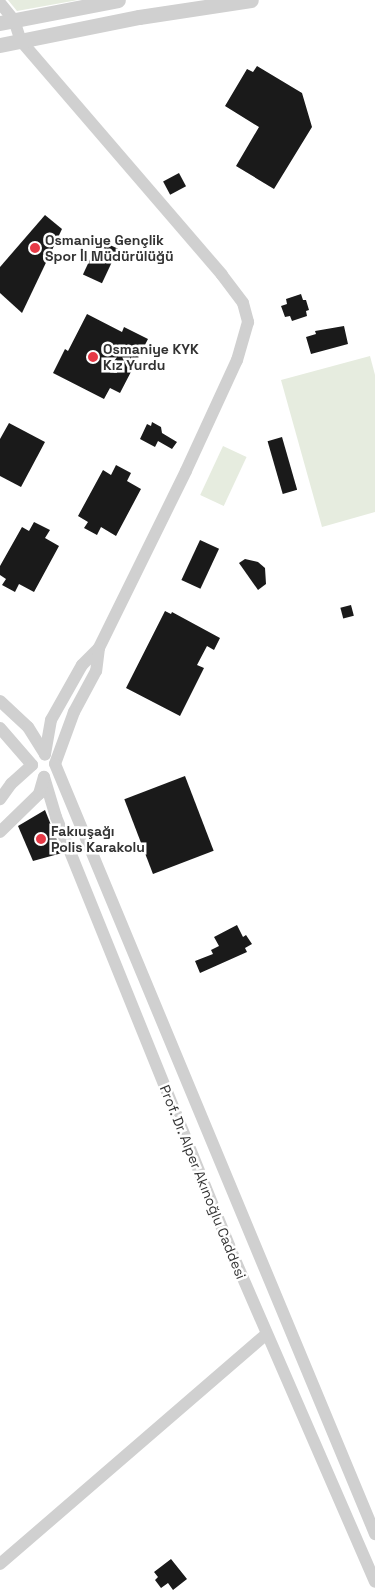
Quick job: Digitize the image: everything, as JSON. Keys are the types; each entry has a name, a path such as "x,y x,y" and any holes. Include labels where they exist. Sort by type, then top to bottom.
{"street":[{"path":"7,22 118,0"},
{"path":"0,45 140,17 251,0"},
{"path":"0,3 7,22 21,41 222,275 243,303 248,322 237,360 186,471 99,648 96,671 74,712 53,771 44,777 39,794 0,832"},
{"path":"46,754 50,725 82,665 99,648"},
{"path":"0,701 28,727 55,764"},
{"path":"28,727 50,725"},
{"path":"0,728 22,752 29,768 44,777"},
{"path":"0,799 29,768 35,758 46,754"},
{"name":"Prof. Dr. Alper Akınoğlu Caddesi","path":"55,764 375,1534"},
{"name":"Prof. Dr. Alper Akınoğlu Caddesi","path":"44,777 52,803 221,1228 375,1582"},
{"path":"39,794 52,803"},
{"path":"0,1564 266,1334"}],"shaded area":[{"path":"8,0 78,0 17,11"},
{"path":"370,356 375,375 375,512 322,527 281,380"},
{"path":"223,446 247,457 224,506 200,495"}],"building":[{"path":"257,66 302,93 312,127 274,189 236,166 259,127 225,106 247,69 253,72"},
{"path":"179,173 186,186 170,195 163,181"},
{"name":"Osmaniye Gençlik Spor İl Müdürülüğü","path":"45,215 62,229 22,313 0,293 0,267"},
{"path":"99,240 118,249 102,283 83,274"},
{"path":"301,294 303,300 306,300 309,310 306,311 307,316 292,321 290,316 285,317 281,306 287,304 286,299"},
{"name":"Osmaniye KYK Kız Yurdu","path":"87,314 122,332 124,327 148,339 120,393 110,388 104,399 53,373 65,349 68,351"},
{"path":"344,326 348,344 311,354 306,337 316,334 315,331"},
{"path":"152,422 161,427 162,433 177,442 172,449 158,441 155,447 140,439 147,424 151,426"},
{"path":"9,423 45,442 21,487 0,476 0,439"},
{"path":"282,437 297,490 283,494 268,441"},
{"path":"116,465 131,473 127,481 141,489 116,536 101,527 97,535 84,528 88,522 78,516 103,470 111,475"},
{"path":"34,522 50,530 45,538 59,546 34,592 19,584 15,592 2,585 6,579 0,575 0,566 22,527 29,531"},
{"path":"200,540 219,549 200,589 181,580"},
{"path":"245,559 258,562 265,568 266,584 258,590 239,563"},
{"path":"351,605 354,616 343,618 340,608"},
{"path":"165,611 171,614 172,612 220,638 214,650 207,646 197,665 204,668 180,716 126,688"},
{"path":"185,776 214,851 153,874 124,799"},
{"name":"Fakıuşağı Polis Karakolu","path":"45,810 62,853 33,861 18,826"},
{"path":"237,925 243,937 246,935 252,944 245,948 247,952 200,973 195,961 213,954 211,950 219,946 214,937"},
{"path":"171,1559 187,1579 173,1590 168,1583 161,1588 155,1580 158,1577 154,1572"}],"place":[{"name":"Osmaniye Gençlik Spor İl Müdürülüğü","path":"35,248"},
{"name":"Osmaniye KYK Kız Yurdu","path":"93,357"},
{"name":"Fakıuşağı Polis Karakolu","path":"41,839"}]}
